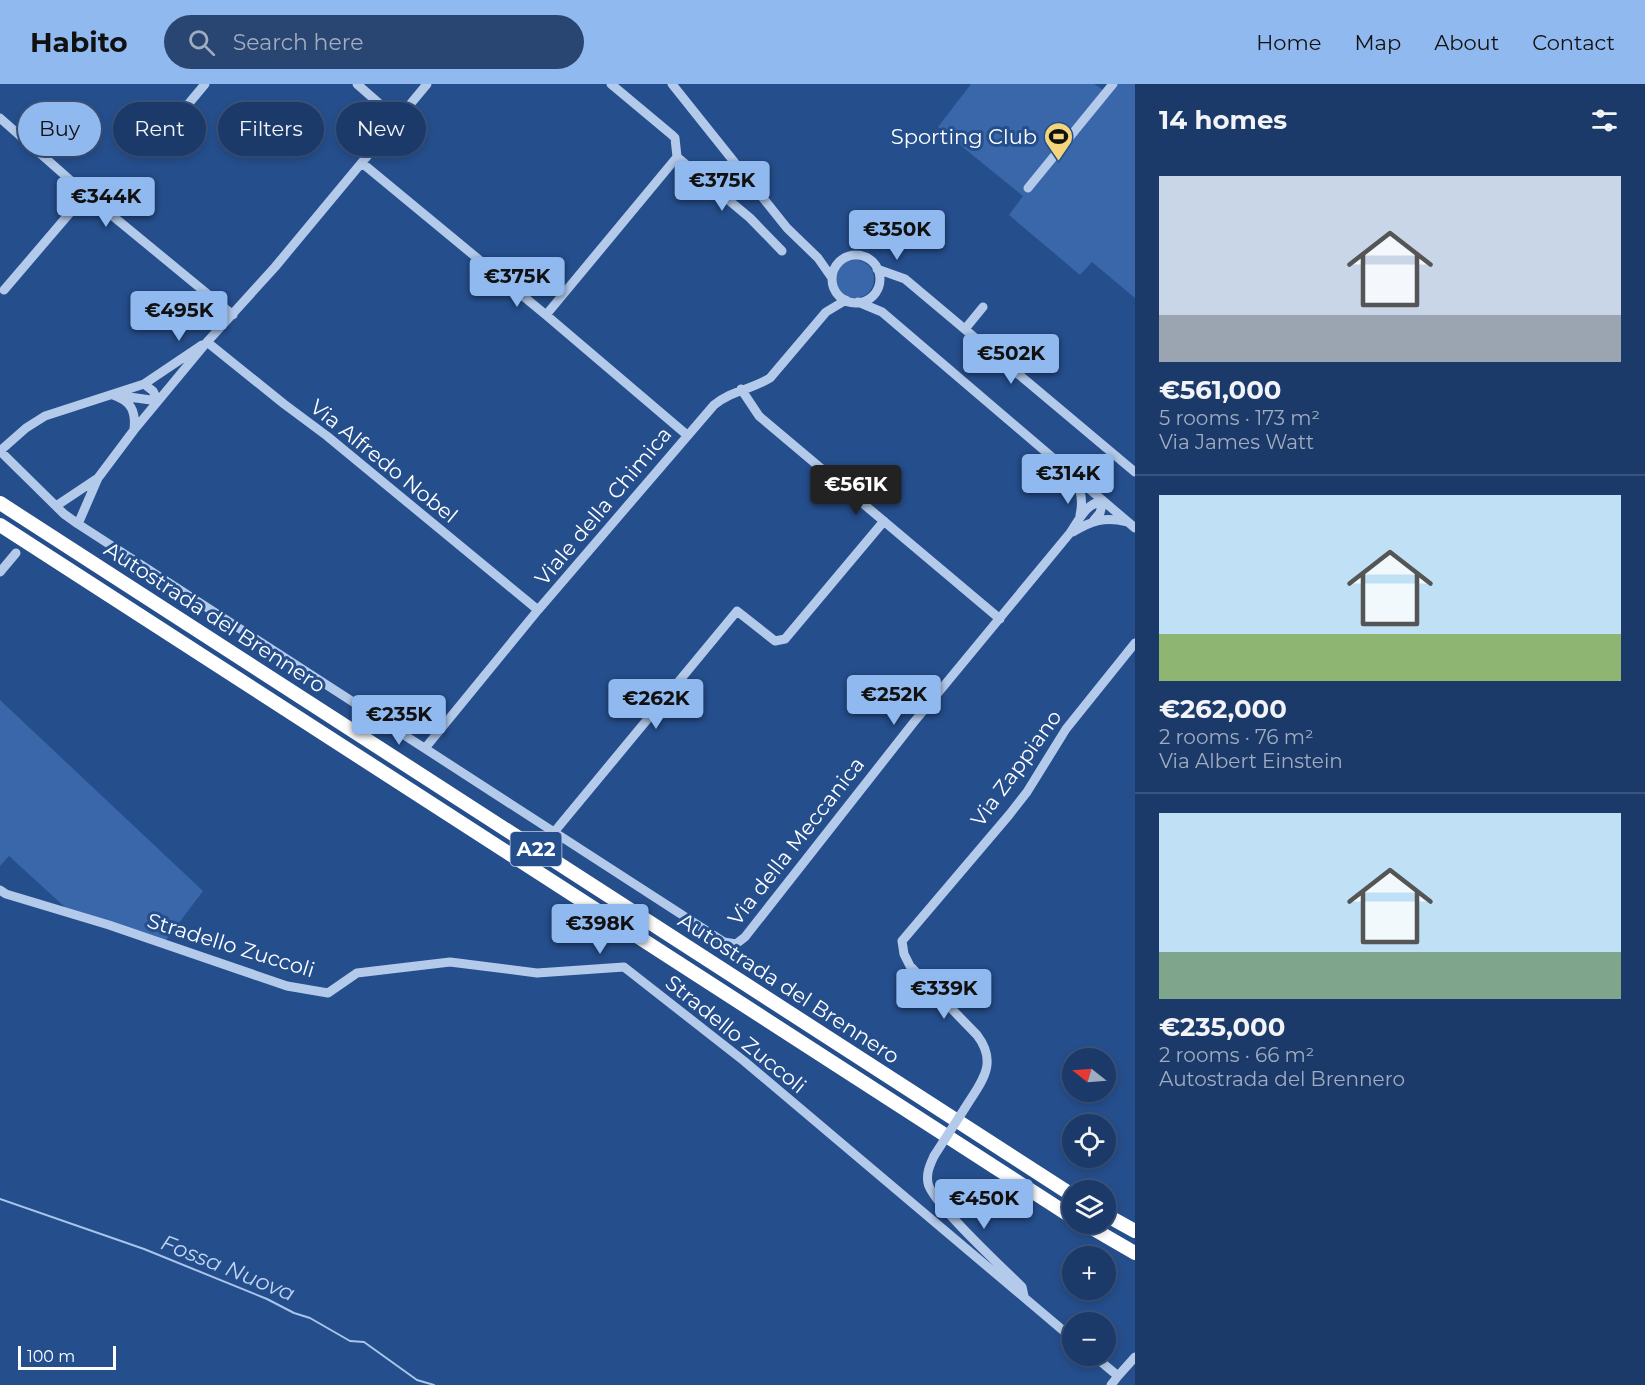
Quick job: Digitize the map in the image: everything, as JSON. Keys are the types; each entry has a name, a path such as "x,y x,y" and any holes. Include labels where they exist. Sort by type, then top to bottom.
{"highway":[{"name":"Autostrada del Brennero","path":"0,503 1062,1189"},
{"name":"Autostrada del Brennero","path":"0,525 1062,1210"},
{"path":"1116,1221 1135,1231"},
{"path":"1102,1234 1135,1253"}],"street":[{"path":"190,102 205,84"},
{"path":"357,84 378,102"},
{"path":"412,102 427,84"},
{"path":"611,84 672,135 675,138 678,157 750,218 783,251"},
{"path":"672,84 787,228 818,258 832,278 835,290 846,300 858,302 882,312 1132,525"},
{"path":"1028,188 1113,84"},
{"path":"0,118 86,194 233,315"},
{"path":"78,524 98,478 134,430 368,156"},
{"path":"546,315 678,157"},
{"path":"362,163 687,435"},
{"path":"4,290 86,194"},
{"path":"832,278 840,261 846,257 861,256 871,261 877,269 905,279 1135,472"},
{"path":"818,258 840,261"},
{"path":"877,269 877,288 882,312"},
{"path":"858,302 869,298 877,288 890,280 905,279"},
{"name":"Viale della Chimica","path":"426,747 538,610 687,435 723,398 770,378 826,312 835,290"},
{"name":"Viale della Chimica","path":"826,312 846,300"},
{"path":"965,329 983,307"},
{"path":"207,342 144,384 45,416 13,438 0,451 56,506 78,524 555,831 737,611 775,640 785,639 884,521"},
{"name":"Via Alfredo Nobel","path":"207,342 327,436 538,610"},
{"path":"168,369 179,376"},
{"path":"144,384 153,391 158,401"},
{"path":"741,389 759,416 1000,619"},
{"path":"113,395 158,401"},
{"path":"113,395 123,398 132,409 135,414 134,430"},
{"name":"Via della Meccanica","path":"1070,533 1080,516 1082,501 1079,487 1072,475"},
{"path":"56,506 98,478"},
{"path":"1094,520 1100,513 1103,501"},
{"name":"Via della Meccanica","path":"555,831 724,942 736,944 745,937 907,730 1070,533 1090,505 1103,501"},
{"path":"1094,520 1114,520 1132,525"},
{"name":"Via della Meccanica","path":"1070,533 1094,520"},
{"path":"0,572 16,553"},
{"name":"Via Zappiano","path":"1025,1298 1022,1287 931,1191 928,1173 934,1156 986,1072 988,1060 986,1048 977,1035 910,966 904,954 902,940 1009,815 1027,792 1066,729 1135,643"},
{"name":"Stradello Zuccoli","path":"0,890 6,894 109,925 287,986 328,993 357,973 450,962 537,973 624,967 744,1061 1062,1329"},
{"path":"1111,1385 1135,1357"},
{"path":"1105,1366 1118,1377"}],"shaded area":[{"name":"Sporting Club","path":"971,84 1094,84 1105,91 1111,84 1135,84 1135,298 1092,262 1080,275 1009,215 1023,196 938,127"},
{"path":"855,260 869,265 874,279 869,293 855,298 841,293 836,279 841,265"},
{"path":"0,700 203,891 163,944 78,919 9,856 0,866"}],"waterway":[{"name":"Fossa Nuova","path":"0,1199 144,1249 267,1299 294,1313 310,1318 350,1341 364,1342 417,1380 434,1385"}],"place":[{"name":"Sporting Club","path":"1058,162"}]}
